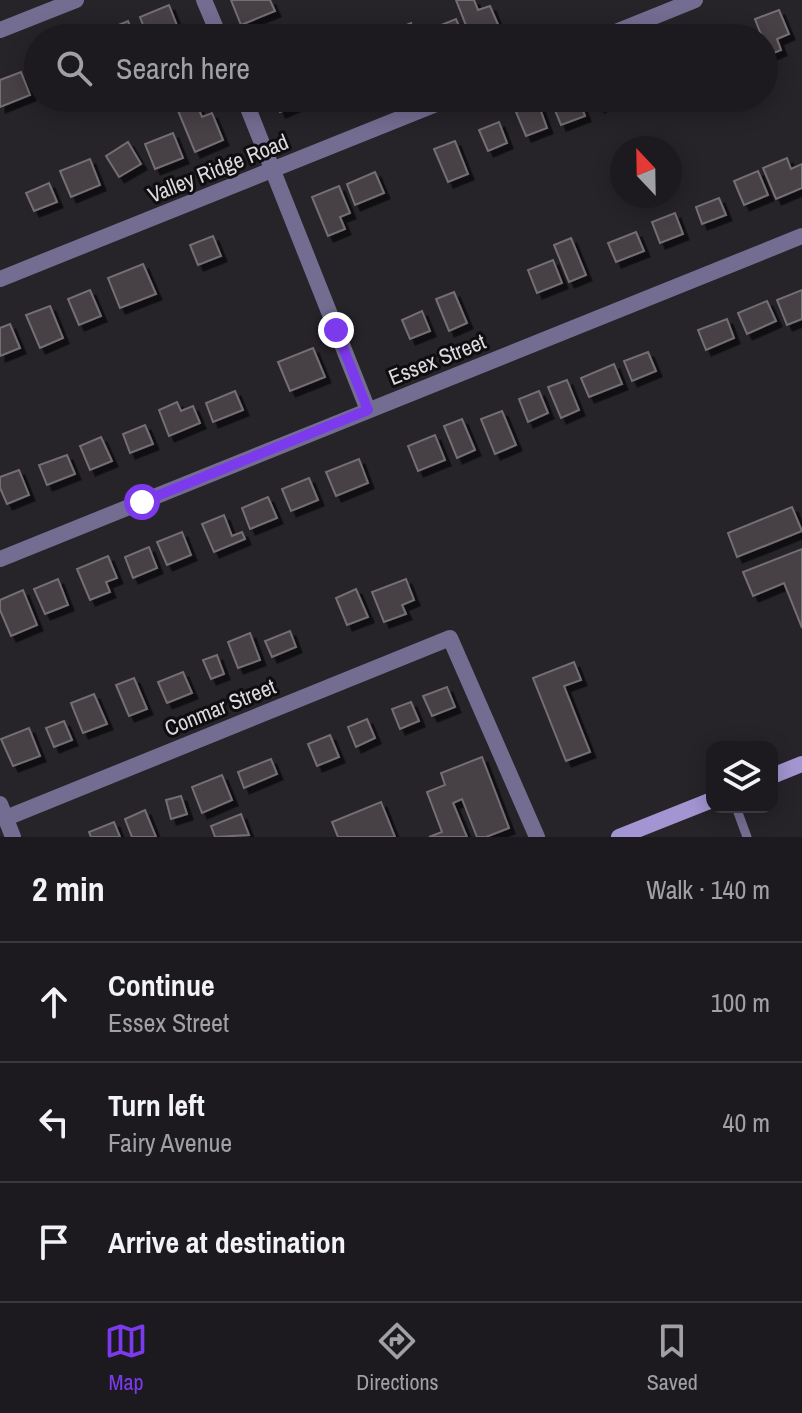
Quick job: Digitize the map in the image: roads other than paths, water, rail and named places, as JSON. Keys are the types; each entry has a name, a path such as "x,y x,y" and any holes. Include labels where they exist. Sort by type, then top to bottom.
{"main road":[{"path":"778,774 802,764"},
{"path":"619,837 706,802"}],"street":[{"path":"0,30 76,0"},
{"path":"204,0 214,24"},
{"path":"636,24 695,0"},
{"path":"249,112 368,410"},
{"name":"Valley Ridge Road","path":"0,279 416,112"},
{"name":"Essex Street","path":"0,559 802,236"},
{"name":"Conmar Street","path":"3,811 450,638 537,837"},
{"path":"3,811 13,837"}],"lane":[{"path":"738,813 747,837"}]}
